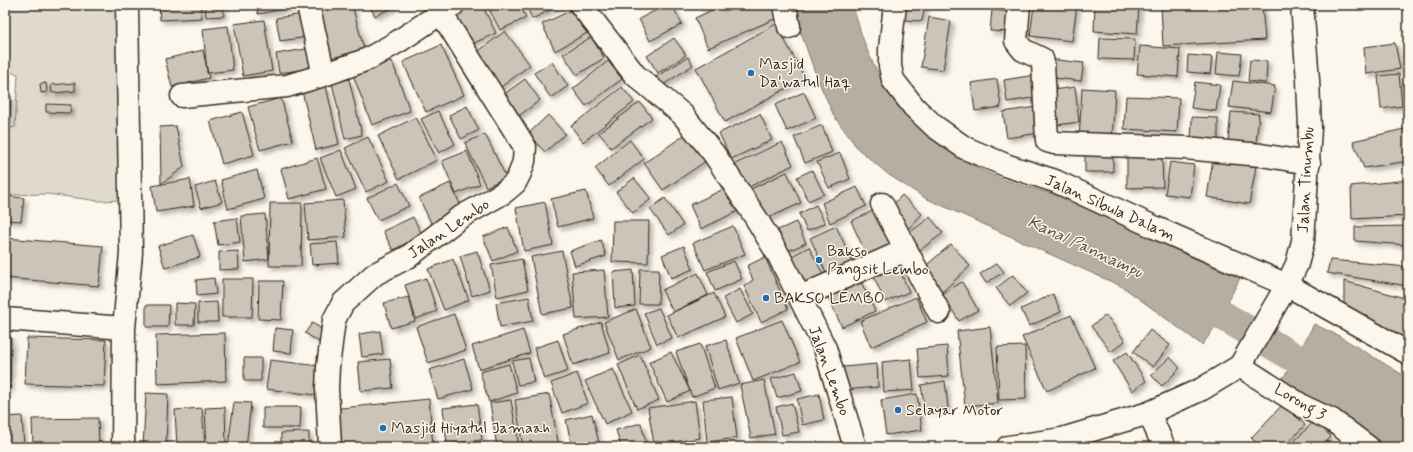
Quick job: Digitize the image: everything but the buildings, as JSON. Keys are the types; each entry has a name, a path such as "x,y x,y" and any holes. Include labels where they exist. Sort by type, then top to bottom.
{"street":[{"path":"123,447 124,328 131,239 127,5"},
{"path":"308,5 324,75"},
{"name":"Jalan Lembo","path":"581,5 635,75 683,115 714,154 775,250 825,348 855,447"},
{"path":"785,5 789,27"},
{"name":"Jalan Sibula Dalam","path":"895,5 890,49 890,66 893,80 914,107 934,126 965,148 1008,166 1055,182 1287,285 1408,353"},
{"path":"1019,5 1016,41 1023,50 1042,59 1043,63 1047,141 1072,144 1185,148 1261,154 1309,163"},
{"name":"Jalan Tinumbu","path":"1240,366 1287,285 1297,264 1303,241 1309,163 1308,80 1302,5"},
{"name":"Jalan Lembo","path":"182,96 287,86 324,75 368,59 399,41 447,9 525,147 524,161 514,183 503,193 459,218 408,257 375,274 343,303 334,320 326,388 330,447"},
{"path":"882,204 939,312"},
{"path":"800,297 906,250"},
{"path":"5,319 124,328"},
{"path":"1008,447 1062,439 1149,414 1202,389 1240,366"},
{"name":"Lorong 3","path":"1240,366 1304,407 1332,420 1364,443"},
{"path":"1149,414 1164,447"}],"shaded area":[{"path":"5,5 121,5 124,200 99,201 47,194 5,195 5,128 15,127 18,74 5,71"}],"water":[{"path":"791,5 853,5 859,27 873,63 895,97 925,130 959,157 977,168 1015,183 1076,202 1211,266 1240,278 1214,329 1202,345 1123,287 925,198 889,175 858,149 834,116 817,78"},
{"path":"1314,324 1339,336 1408,378 1408,447 1381,447 1352,425 1281,380 1291,367"}],"pier":[{"path":"1239,283 1216,330 1207,341 1214,329"}],"waterway":[{"name":"Kanal Pannampu","path":"1186,294 1331,379"}],"place":[{"name":"Masjid Da'watul Haq","path":"751,73"},
{"name":"Bakso Pangsit Lembo","path":"819,260"},
{"name":"BAKSO LEMBO","path":"766,298"},
{"name":"Selayar Motor","path":"898,410"},
{"name":"Masjid Hiyatul Jamaah","path":"383,428"}]}
